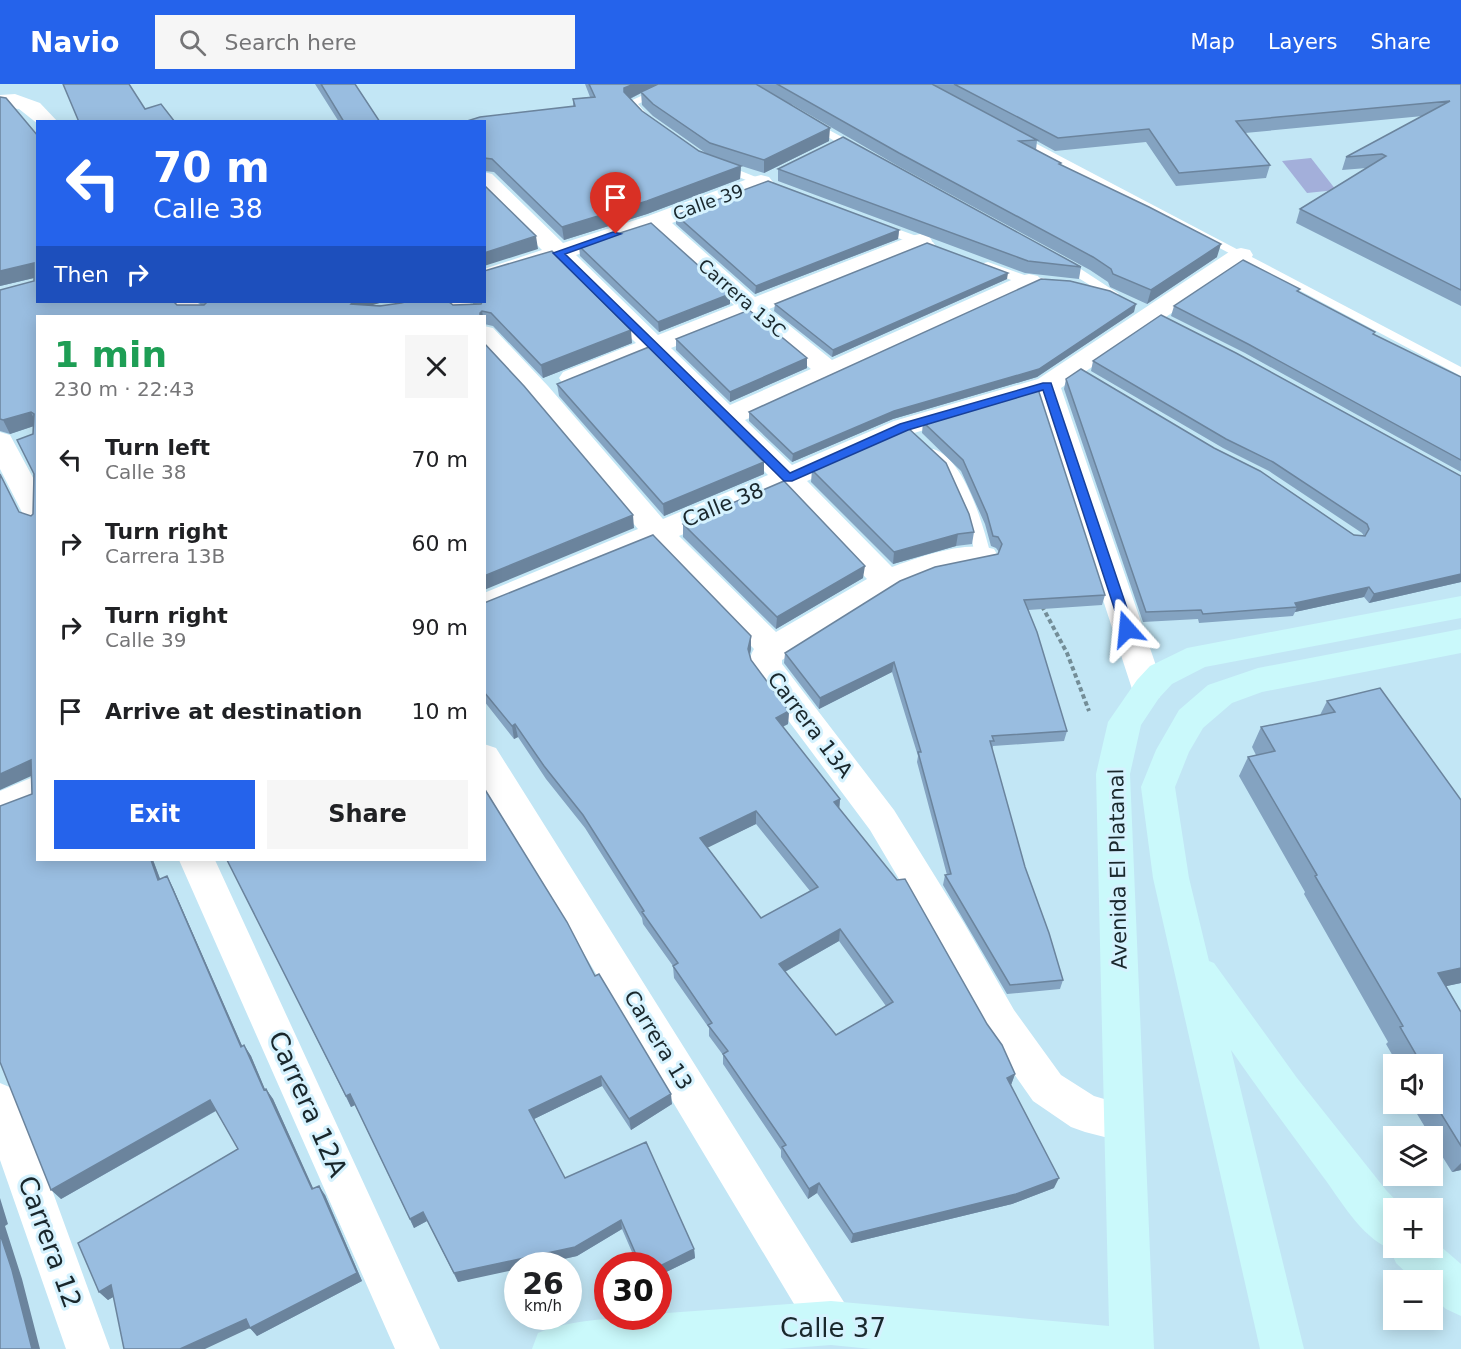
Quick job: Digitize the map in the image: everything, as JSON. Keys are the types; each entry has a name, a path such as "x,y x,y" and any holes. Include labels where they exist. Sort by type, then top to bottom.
{"main road":[{"name":"Avenida El Platanal","path":"1132,1349 1113,774 1125,722 1148,689 1161,675 1198,656 1461,607"},
{"name":"Avenida El Platanal","path":"1282,1349 1171,878 1158,787 1173,750 1191,719 1220,694 1258,680 1461,641"},
{"path":"1191,960 1283,1091 1383,1218"},
{"path":"1422,1258 1461,1294"},
{"name":"Calle 37","path":"554,1349 667,1335 831,1323 978,1341 1113,1349"}],"street":[{"path":"3,100 21,101 36,107 46,120"},
{"path":"486,181 788,478 887,581"},
{"name":"Calle 39","path":"486,276 771,183"},
{"name":"Carrera 13C","path":"656,221 752,308 831,372"},
{"path":"538,392 752,308 931,245"},
{"name":"Calle 38","path":"486,605 904,427 1047,385 1080,371 1154,314 1241,255"},
{"path":"725,418 1029,281"},
{"path":"185,303 194,315"},
{"path":"456,303 468,315"},
{"name":"Carrera 13A","path":"486,336 538,392 657,532 773,649 766,656 765,667 882,820 951,934 1000,1022 1047,1088 1085,1113 1124,1123"},
{"path":"1047,385 1148,689"},
{"path":"8,444 36,512"},
{"path":"773,649 887,581 929,565 983,556"},
{"name":"Carrera 13","path":"486,760 831,1323"},
{"path":"0,806 36,790"},
{"name":"Carrera 12A","path":"197,861 418,1349"},
{"name":"Carrera 12","path":"0,1102 88,1349"}],"lane":[{"path":"656,126 637,111 631,103 676,84"},
{"path":"803,118 838,144 863,153"},
{"path":"1000,127 1461,372"},
{"path":"705,160 771,183"},
{"path":"867,222 931,245"},
{"path":"974,261 1029,281 1064,283 1117,296 1085,275 1044,253"},
{"path":"904,427 952,472 976,525 983,556"}],"path":[{"path":"1039,600 1068,653 1113,774"}],"water":[{"path":"1311,158 1336,190 1307,193 1282,161"}],"building":[{"path":"63,84 129,84 145,109 161,104 173,120 78,120"},
{"path":"321,84 355,84 379,120 343,120"},
{"path":"589,84 634,84 624,88 624,92 642,111 699,151 741,166 647,201 562,227 492,159 486,158 486,120 470,120 575,106 573,99 595,97"},
{"path":"658,84 756,84 830,128 764,160 710,143 653,104 641,92"},
{"path":"777,84 932,84 1037,140 1019,141 1061,163 1059,164 1221,244 1151,290 1113,274 1111,269 1093,257 899,153"},
{"path":"954,84 1461,84 1461,290 1300,209 1386,156 1382,154 1346,157 1450,101 1236,121 1270,165 1179,173 1149,129 1058,138"},
{"path":"0,97 6,98 36,134 36,303 204,305 206,303 352,303 380,306 399,303 481,304 486,303 486,270 552,251 631,330 541,365 491,313 482,311 480,315 36,315 36,861 151,861 158,880 167,876 241,1047 244,1045 312,1189 319,1186 357,1273 250,1328 246,1319 180,1349 124,1349 111,1285 99,1292 78,1243 238,1149 210,1100 51,1190 0,1062 0,806 32,794 31,760 0,774 0,474 19,512 31,516 33,514 34,474 17,440 33,434 34,414 31,412 0,419 0,290 34,281 34,263 0,271"},
{"path":"843,137 1081,267 1028,261 778,169"},
{"path":"768,181 899,230 756,286 676,215"},
{"path":"486,187 536,236 486,252"},
{"path":"651,223 730,294 658,322 579,246"},
{"path":"927,243 1008,273 833,350 775,304"},
{"path":"1243,260 1300,289 1297,291 1375,332 1373,334 1461,377 1461,460 1174,306"},
{"path":"1041,279 1070,281 1110,291 1136,304 1039,369 894,411 793,454 749,412"},
{"path":"749,310 807,358 730,392 676,339"},
{"path":"1161,315 1236,353 1461,476 1461,574 1374,594 1369,587 1295,603 1297,607 1203,614 1201,610 1146,612 1066,379 1081,369 1214,448 1260,471 1354,535 1365,536 1369,529 1367,524 1273,462 1226,439 1093,361"},
{"path":"486,345 524,386 633,515 486,575"},
{"path":"649,347 764,462 663,504 557,384"},
{"path":"1038,389 1105,595 1024,600 1037,632 1067,731 992,736 994,741 990,741 1025,867 1063,980 1010,985 945,875 951,874 918,752 921,752 894,662 820,698 785,653 900,581 935,567 998,554 1002,544 998,537 993,536 987,514 963,460 923,422"},
{"path":"907,427 946,463 969,514 974,532 958,534 894,552 812,470"},
{"path":"784,481 865,566 777,617 683,524"},
{"path":"653,535 751,636 748,649 751,660 789,711 776,718 840,799 834,802 897,880 905,879 987,1024 1002,1045 1015,1074 1007,1078 1059,1178 1016,1194 853,1234 819,1183 809,1189 782,1147 786,1145 723,1054 728,1051 708,1025 712,1023 673,966 678,963 642,912 644,911 583,815 544,766 515,724 512,726 486,694 486,602","holes":["756,811 818,887 761,918 700,838","840,929 893,1002 836,1035 779,964"]},
{"path":"1380,688 1461,800 1461,968 1438,973 1461,1012 1461,1146 1441,1114 1443,1054 1416,1054 1400,1027 1403,1026 1248,757 1275,751 1261,727 1335,712 1327,701"},
{"path":"486,791 567,922 595,976 599,974 671,1094 629,1119 601,1076 529,1110 565,1178 646,1142 694,1249 672,1260 672,1252 635,1252 621,1220 575,1247 552,1252 504,1252 504,1262 454,1273 423,1212 410,1219 350,1094 346,1096 228,861 486,861"},
{"path":"0,1234 12,1270 32,1349 0,1349"}],"route":[{"path":"616,234 558,253 788,478 904,427 1047,385 1127,629"}]}
